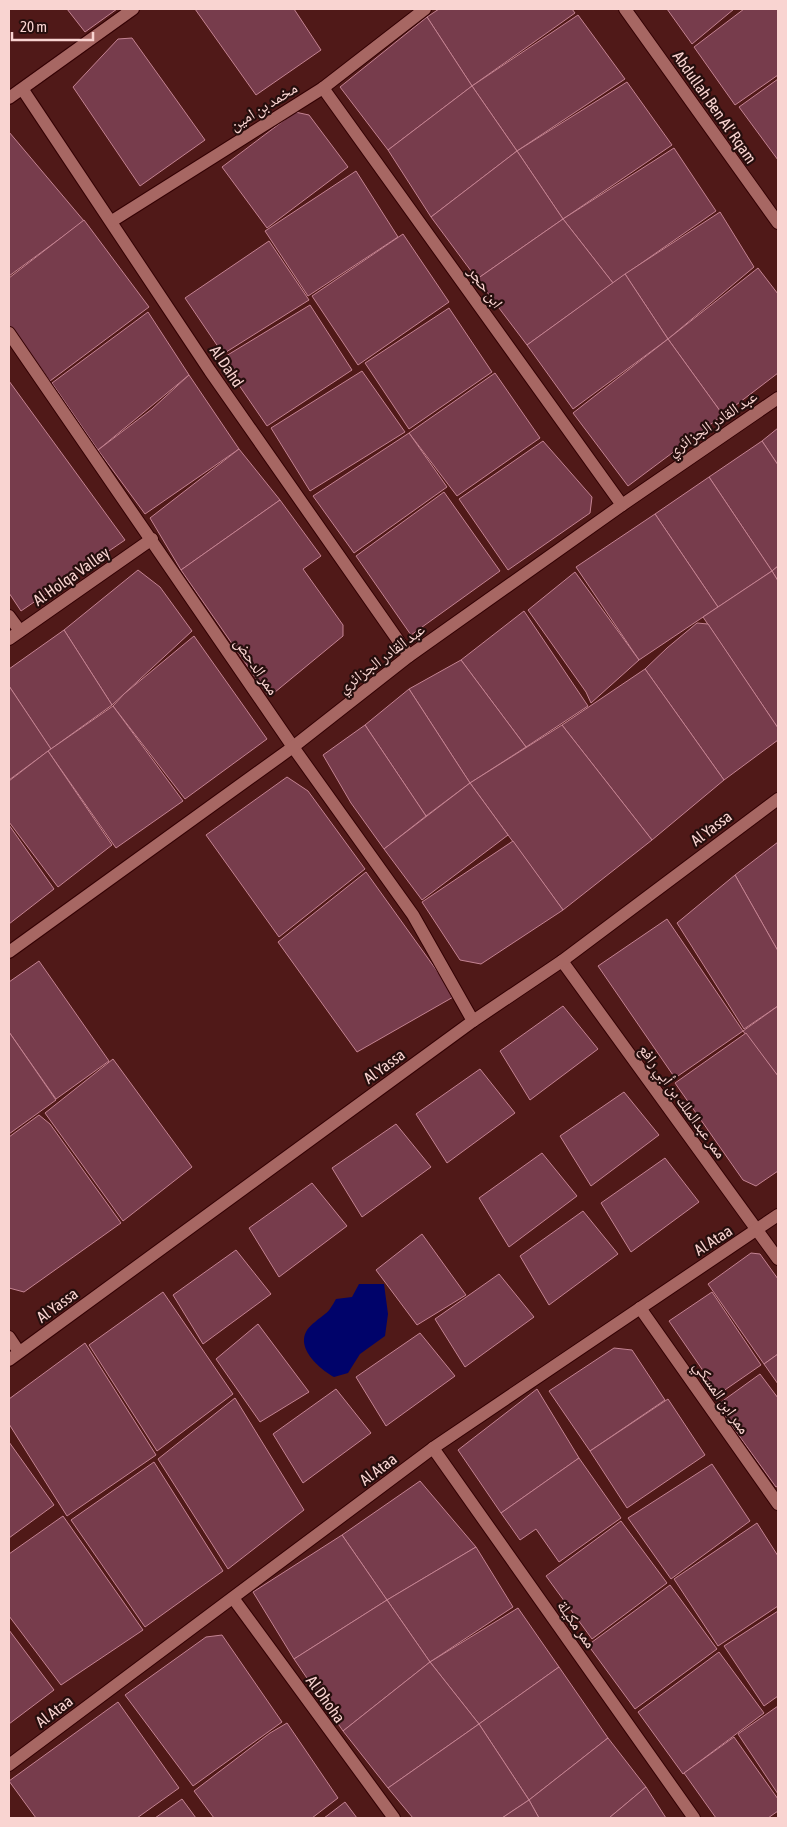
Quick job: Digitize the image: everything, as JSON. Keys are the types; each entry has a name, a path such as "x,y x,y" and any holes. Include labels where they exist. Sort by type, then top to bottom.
{"street":[{"path":"9,98 23,90 133,9"},
{"name":"مخمد بن امين","path":"112,221 323,88 426,9"},
{"name":"Abdullah Ben Al' Rqam","path":"626,9 773,207 778,224"},
{"name":"ابن حجر","path":"323,88 622,505"},
{"name":"Al Dahd","path":"23,90 216,379 409,656"},
{"name":"ممر الدحض","path":"9,332 152,538 292,747 413,915 473,1021"},
{"name":"عبد القادر الجزائري","path":"9,952 292,747 409,656 622,505 778,398"},
{"name":"Al Holqa Valley","path":"9,639 152,538"},
{"path":"9,616 20,631"},
{"name":"Al Yassa","path":"14,1356 473,1021 562,961 778,798"},
{"name":"ممر عبدالملك بن أبي رافع","path":"562,961 778,1258"},
{"name":"Al Ataa","path":"9,1765 433,1448 757,1231 778,1215"},
{"name":"ممر ابن المسكي","path":"640,1308 778,1504"},
{"path":"9,1337 14,1356"},
{"name":"ممر مكيلة","path":"433,1448 694,1818"},
{"name":"Al Dhoha","path":"233,1598 394,1818"}],"shaded area":[{"path":"359,1284 384,1284 388,1314 385,1336 360,1354 348,1373 334,1377 313,1360 305,1345 304,1337 308,1329 331,1308 336,1299 352,1297"}],"building":[{"path":"67,9 117,9 85,32"},
{"path":"195,9 294,9 321,50 256,95"},
{"path":"439,9 572,9 575,13 472,86 427,17"},
{"path":"667,9 734,9 692,44"},
{"path":"744,9 778,9 778,75 735,105 694,47"},
{"path":"578,15 625,79 517,151 472,86"},
{"path":"427,17 472,86 388,150 340,87"},
{"path":"132,38 205,140 140,186 73,87 118,39"},
{"path":"778,79 778,160 739,107"},
{"path":"627,82 672,145 563,219 517,151"},
{"path":"472,86 517,151 431,217 388,150"},
{"path":"295,112 309,115 348,167 267,228 222,167"},
{"path":"9,132 84,221 9,276"},
{"path":"674,148 716,211 613,283 563,219"},
{"path":"517,151 563,219 477,279 431,217"},
{"path":"356,171 398,237 308,296 265,231"},
{"path":"720,212 754,267 668,339 625,274"},
{"path":"563,219 613,283 527,345 477,279"},
{"path":"84,220 149,307 50,381 9,325 9,278"},
{"path":"403,234 449,302 358,365 312,296"},
{"path":"269,241 309,300 223,354 185,298"},
{"path":"758,268 778,294 778,373 723,415 668,339"},
{"path":"625,274 668,339 573,409 527,345"},
{"path":"310,305 352,370 267,426 221,359"},
{"path":"449,308 492,372 409,429 365,363"},
{"path":"148,312 189,375 98,450 52,383"},
{"path":"668,339 723,415 628,486 573,413"},
{"path":"362,371 405,432 310,491 271,428"},
{"path":"495,373 540,438 457,496 409,433"},
{"path":"189,375 239,449 145,514 98,450 152,409"},
{"path":"9,381 125,540 21,611 9,593"},
{"path":"778,428 778,465 762,441"},
{"path":"409,433 447,487 354,553 313,496"},
{"path":"543,441 592,497 590,513 508,570 459,499"},
{"path":"762,441 778,465 778,566 772,571 709,477"},
{"path":"239,449 280,500 181,570 150,518"},
{"path":"709,477 772,571 718,607 655,514"},
{"path":"444,492 500,571 411,635 356,556"},
{"path":"280,500 321,556 303,569 343,625 343,636 269,697 181,570"},
{"path":"655,514 718,607 639,660 576,567"},
{"path":"778,566 778,581 772,571"},
{"path":"138,570 160,587 192,631 112,705 64,630"},
{"path":"772,571 778,581 778,728 703,617"},
{"path":"575,572 639,660 591,703 586,692 528,610"},
{"path":"524,611 588,706 526,747 461,660"},
{"path":"697,623 708,624 778,728 778,740 724,780 645,669"},
{"path":"64,630 112,705 51,749 9,686 9,669"},
{"path":"194,636 267,739 185,799 113,706 124,694"},
{"path":"461,660 526,747 470,783 409,689"},
{"path":"645,669 724,780 652,840 562,725"},
{"path":"9,686 51,749 9,780"},
{"path":"409,689 470,783 426,816 365,725"},
{"path":"113,706 183,801 116,848 48,751"},
{"path":"365,725 426,816 384,849 351,803 323,755"},
{"path":"562,725 652,840 563,910 470,783"},
{"path":"48,751 112,845 58,887 9,822 9,781"},
{"path":"287,777 308,791 365,869 279,937 206,835"},
{"path":"470,783 508,835 422,900 384,849"},
{"path":"9,825 54,889 9,924"},
{"path":"513,841 563,910 481,964 460,960 422,902"},
{"path":"778,842 778,951 735,875"},
{"path":"366,872 455,996 357,1052 278,942"},
{"path":"735,875 778,951 778,1006 744,1029 677,923"},
{"path":"667,919 743,1031 675,1078 598,966"},
{"path":"39,961 109,1061 56,1099 9,1032 9,982"},
{"path":"563,1006 598,1049 530,1100 500,1051"},
{"path":"778,1006 778,1076 743,1031"},
{"path":"9,1032 56,1100 9,1134"},
{"path":"746,1033 778,1076 778,1171 756,1186 743,1180 675,1083"},
{"path":"113,1059 192,1167 123,1221 45,1113"},
{"path":"480,1069 515,1113 447,1163 416,1114"},
{"path":"624,1092 659,1135 591,1186 560,1136"},
{"path":"39,1115 50,1124 121,1223 24,1292 9,1288 9,1137"},
{"path":"396,1124 431,1167 362,1217 332,1168"},
{"path":"542,1153 577,1196 509,1247 479,1198"},
{"path":"665,1158 699,1202 631,1252 601,1203"},
{"path":"312,1183 347,1226 279,1277 249,1228"},
{"path":"583,1211 618,1254 549,1305 520,1256"},
{"path":"422,1234 466,1295 417,1325 376,1270"},
{"path":"236,1250 271,1294 203,1344 173,1295"},
{"path":"751,1253 760,1254 778,1279 778,1354 764,1364 708,1284"},
{"path":"499,1274 534,1317 465,1367 435,1319"},
{"path":"163,1292 233,1394 157,1451 89,1345"},
{"path":"712,1292 761,1365 719,1394 669,1321"},
{"path":"258,1324 309,1392 260,1422 216,1359"},
{"path":"420,1333 455,1376 386,1426 356,1377"},
{"path":"85,1343 156,1455 67,1516 9,1424 9,1399"},
{"path":"614,1348 632,1350 665,1400 590,1451 549,1391"},
{"path":"778,1354 778,1384 764,1364"},
{"path":"760,1374 778,1398 778,1486 776,1487 717,1405"},
{"path":"336,1389 371,1433 303,1483 273,1434"},
{"path":"537,1389 579,1458 501,1513 458,1450"},
{"path":"235,1398 304,1510 228,1569 158,1459"},
{"path":"668,1399 705,1455 627,1508 590,1451"},
{"path":"9,1442 54,1505 9,1538"},
{"path":"579,1458 621,1518 559,1562 536,1529 520,1540 501,1513"},
{"path":"154,1462 223,1571 145,1627 71,1520"},
{"path":"712,1464 750,1521 671,1579 628,1518"},
{"path":"420,1481 476,1547 387,1600 342,1535"},
{"path":"63,1516 143,1630 61,1685 9,1616 9,1554"},
{"path":"621,1521 667,1583 592,1639 546,1576"},
{"path":"757,1523 778,1556 778,1606 718,1646 674,1579"},
{"path":"342,1535 387,1600 294,1659 253,1592"},
{"path":"476,1547 513,1607 430,1662 387,1600"},
{"path":"670,1585 717,1649 635,1709 588,1645"},
{"path":"387,1600 430,1662 343,1731 294,1659"},
{"path":"518,1608 559,1667 479,1724 430,1662"},
{"path":"778,1611 778,1696 764,1706 724,1646"},
{"path":"9,1630 54,1690 9,1724"},
{"path":"222,1635 282,1722 193,1786 125,1695 206,1637"},
{"path":"719,1652 764,1713 683,1774 638,1712"},
{"path":"430,1662 479,1724 388,1788 343,1731"},
{"path":"559,1667 608,1738 529,1800 479,1724"},
{"path":"118,1702 179,1788 137,1818 36,1818 9,1781"},
{"path":"778,1706 778,1794 738,1734"},
{"path":"287,1723 338,1798 312,1818 214,1818 194,1791 270,1733"},
{"path":"479,1724 529,1800 502,1818 413,1818 388,1788"},
{"path":"734,1737 778,1799 778,1811 768,1818 716,1818 684,1773"},
{"path":"608,1738 646,1787 609,1818 539,1818 529,1800"},
{"path":"646,1787 666,1818 609,1818"},
{"path":"182,1799 196,1818 155,1818"},
{"path":"529,1800 539,1818 502,1818"},
{"path":"345,1802 357,1818 324,1818 328,1815"}]}
